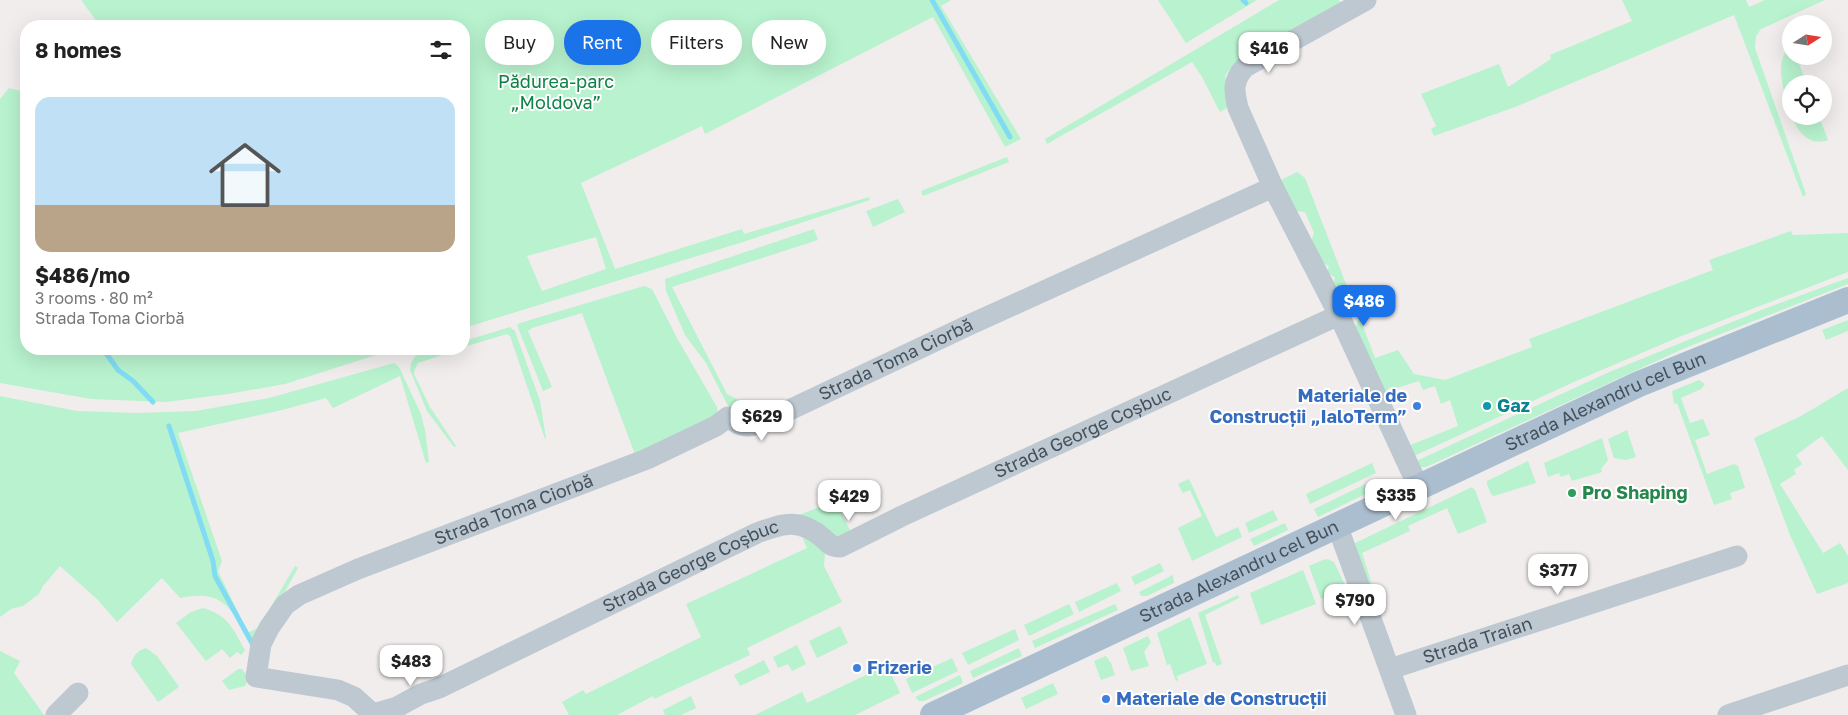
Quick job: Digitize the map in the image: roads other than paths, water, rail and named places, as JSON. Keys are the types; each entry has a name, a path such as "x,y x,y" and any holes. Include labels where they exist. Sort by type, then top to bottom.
{"main road":[{"name":"Strada Alexandru cel Bun","path":"933,715 1639,384 1848,300"}],"street":[{"path":"1366,0 1244,67 1236,76 1235,95 1238,108 1273,186 1339,315 1418,486"},
{"name":"Strada Toma Ciorbă","path":"256,677 261,644 269,628 285,605 298,595 358,569 647,458 716,426 728,417 736,424 744,427 764,422 969,325 1273,186"},
{"name":"Strada George Coșbuc","path":"256,677 338,690 354,697 374,714 397,707 421,694 439,688 594,614 714,553 771,528 797,523 809,528 833,547 840,547 902,516 1339,315"},
{"path":"1337,525 1406,715"},
{"name":"Strada Traian","path":"1390,668 1737,556"},
{"path":"1728,715 1848,674"},
{"path":"409,715 420,702 439,688"},
{"path":"56,715 78,693"}],"waterway":[{"path":"932,0 1010,137"},
{"path":"1243,0 1246,3"},
{"path":"107,355 118,370 133,381 153,402"},
{"path":"169,426 213,561 215,576 253,645"}],"place":[{"name":"Materiale de Construcții „IaloTerm”","path":"1417,406"},
{"name":"Gaz","path":"1487,406"},
{"name":"Pro Shaping","path":"1572,493"},
{"name":"Frizerie","path":"857,668"},
{"name":"Materiale de Construcții","path":"1106,699"}],"park label":[{"name":"Pădurea-parc „Moldova”","path":"556,92"}]}
